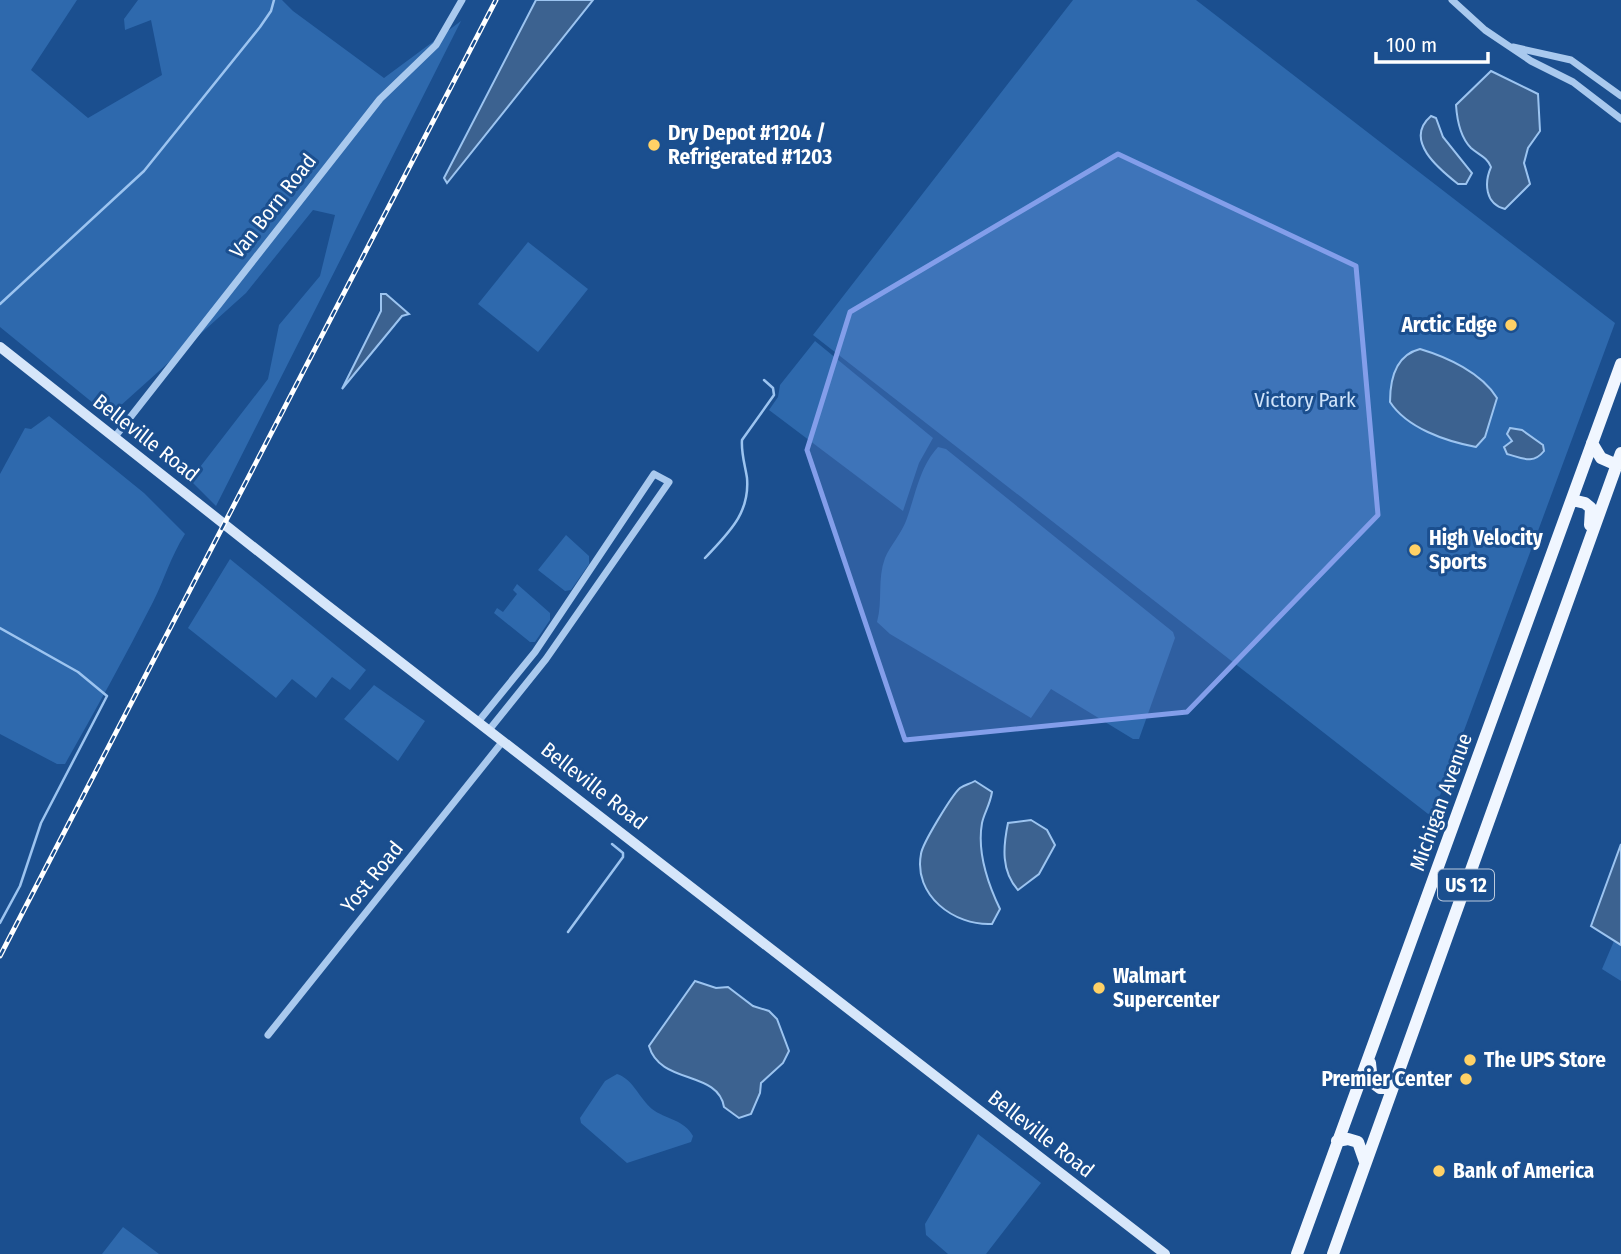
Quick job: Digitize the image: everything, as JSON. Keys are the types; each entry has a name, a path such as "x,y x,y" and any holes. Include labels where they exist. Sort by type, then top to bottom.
{"main road":[{"name":"Belleville Road","path":"0,347 478,722 1166,1254"},
{"name":"Michigan Avenue","path":"1297,1254 1621,364"},
{"path":"1592,443 1601,458 1619,459"},
{"name":"US 12","path":"1333,1254 1619,459"},
{"path":"1569,600 1565,592 1592,511 1585,503 1572,500"},
{"path":"1370,1056 1370,1080 1380,1088 1391,1088"},
{"path":"1337,1141 1348,1139 1358,1142 1366,1163"}],"street":[{"name":"Van Born Road","path":"114,438 380,99 436,45 462,0"},
{"path":"1452,0 1477,24 1531,61 1573,82 1620,117"},
{"path":"1511,47 1563,56 1583,66 1621,96"},
{"path":"1573,82 1583,66"},
{"path":"478,722 535,652 654,474 669,482 546,659 489,730"},
{"path":"604,549 617,558"},
{"path":"564,608 576,616"},
{"path":"535,652 546,659"},
{"name":"Yost Road","path":"268,1035 503,741"}],"highlighted area":[{"path":"1118,154 1356,266 1378,515 1187,712 905,740 807,450 850,312"}],"green space":[{"path":"0,0 77,0 31,70 88,118 162,75 151,20 125,30 124,19 138,0 282,0 384,78 461,21 216,506 190,480 268,379 279,325 320,276 335,215 313,210 246,293 109,416 0,327"},
{"name":"Victory Park","path":"1073,0 1196,0 1615,323 1432,817 813,335"},
{"path":"528,242 588,289 538,352 478,304"},
{"path":"815,341 933,438 919,463 903,511 769,410 778,397 780,385"},
{"path":"49,416 144,493 185,534 142,623 65,764 57,764 0,734 0,474 25,428 31,429"},
{"path":"938,447 946,449 1173,632 1175,638 1139,739 1133,739 1051,689 1031,718 890,634 877,622 885,558 906,521 926,464"},
{"path":"566,535 589,556 589,564 571,590 565,591 538,570"},
{"path":"230,559 366,670 350,690 332,677 316,698 292,679 276,698 188,628"},
{"path":"517,584 550,613 550,620 535,642 530,642 494,613 497,608 503,612 517,594 513,590"},
{"path":"374,685 425,721 398,761 344,719"},
{"path":"1614,941 1621,945 1621,981 1602,969"},
{"path":"617,1074 632,1084 652,1109 685,1126 693,1136 691,1142 627,1163 581,1123 580,1118 605,1081"},
{"path":"978,1134 1041,1183 986,1254 948,1254 926,1235 925,1224"},
{"path":"123,1227 159,1254 102,1254"}],"shaded area":[{"path":"536,0 593,0 447,183 444,178"},
{"path":"1491,71 1538,94 1540,131 1528,148 1524,163 1530,184 1505,209 1493,203 1490,198 1487,180 1491,167 1464,139 1456,111 1456,105"},
{"path":"1431,116 1436,118 1443,137 1472,173 1466,184 1458,184 1442,170 1422,144 1423,125"},
{"path":"381,294 386,294 409,314 402,316 342,389 381,311"},
{"path":"1420,349 1463,367 1482,381 1497,398 1485,437 1476,447 1428,432 1406,419 1390,402 1396,369 1405,357"},
{"path":"1510,428 1522,430 1543,445 1544,451 1531,459 1507,454 1504,447 1512,441 1507,434"},
{"path":"975,781 992,792 983,819 981,845 991,889 1000,909 992,924 964,920 939,905 923,883 920,869 923,849 944,809 960,788"},
{"path":"1031,820 1047,830 1055,845 1039,874 1018,890 1006,867 1006,832 1008,823"},
{"path":"1621,844 1621,945 1591,926"},
{"path":"695,981 716,988 728,987 753,1006 769,1011 777,1019 789,1051 783,1063 761,1083 760,1093 751,1114 739,1118 724,1107 720,1095 711,1087 665,1067 655,1058 649,1046"}],"waterway":[{"path":"0,304 144,171 260,27 271,11 274,0"},
{"path":"705,558 736,522 745,502 747,478 742,440 774,395 773,388 764,380"},
{"path":"0,628 78,672 107,696 41,823 20,886 0,923"},
{"path":"568,932 623,857 623,853 612,844"}],"railway":[{"path":"0,956 496,0"}],"place":[{"name":"Dry Depot #1204 / Refrigerated #1203","path":"654,145"},
{"name":"Arctic Edge","path":"1511,325"},
{"name":"High Velocity Sports","path":"1415,550"},
{"name":"Walmart Supercenter","path":"1099,988"},
{"name":"The UPS Store","path":"1470,1060"},
{"name":"Premier Center","path":"1466,1079"},
{"name":"Bank of America","path":"1439,1171"}]}
